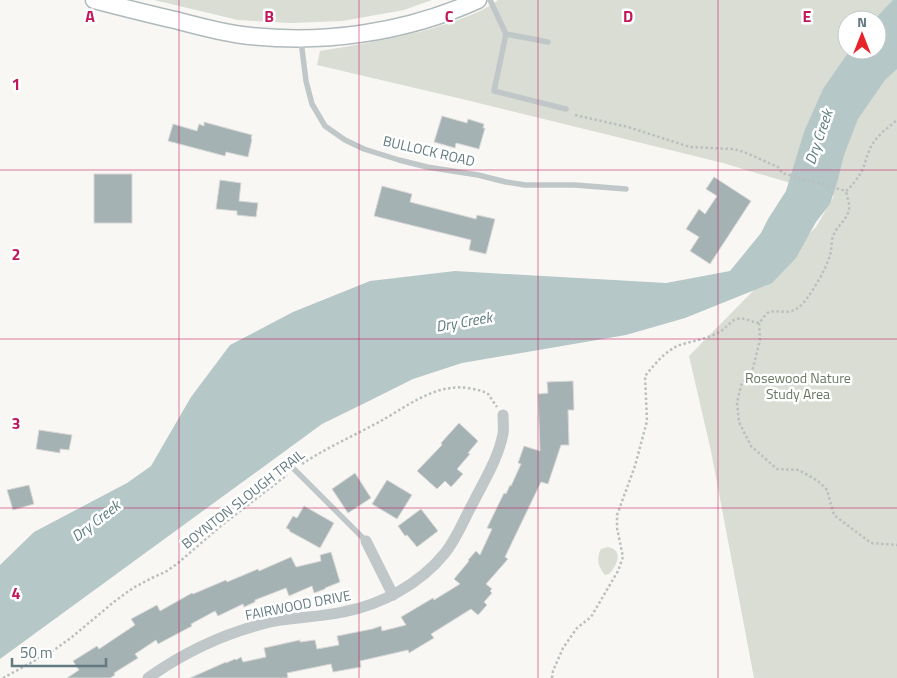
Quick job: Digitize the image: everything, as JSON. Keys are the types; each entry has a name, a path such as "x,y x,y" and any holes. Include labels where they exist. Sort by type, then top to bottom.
{"street":[{"path":"94,0 213,30 268,38 331,37 386,30 417,22 478,0"},
{"name":"FAIRWOOD DRIVE","path":"148,678 167,664 202,646 242,631 275,622 343,612 368,605 393,595 415,581 446,552 491,468 503,433 503,415"},
{"path":"366,541 393,595"}],"lane":[{"path":"490,0 506,34 494,91 566,109"},
{"path":"506,34 548,42"},
{"name":"BULLOCK ROAD","path":"300,38 306,81 312,104 325,126 345,140 364,149 427,167 525,185 575,185 626,189"},
{"path":"294,469 366,541"}],"path":[{"path":"575,115 628,127 690,147 739,150 778,167 782,173 846,192"},
{"path":"846,192 862,172 865,160 874,142 897,120"},
{"path":"846,192 849,207 846,219 839,226 833,237 827,264 809,294 797,309 785,313 769,312 759,323 760,340 753,368 741,385 737,403 739,422 752,446 777,469 799,470 818,481 827,490 834,515 871,543 897,545"},
{"path":"552,678 562,648 577,628 590,617 618,571 623,557 617,528 617,515 635,466 647,421 645,376 662,357 678,346 721,332 735,319 747,319 753,323 759,323"},
{"name":"BOYNTON SLOUGH TRAIL","path":"3,678 54,650 133,588 167,571 222,525 319,452 366,429 423,397 452,387 464,387 487,393 503,415"}],"green space":[{"path":"154,0 432,0 404,10 342,21 291,23 238,20"},
{"name":"Rosewood Nature Study Area","path":"498,0 897,0 897,678 754,678 711,451 689,356 816,227 834,196 723,163 317,65 320,51 420,32 459,20 486,8"},
{"path":"608,547 616,551 618,559 612,571 605,575 599,566 598,559 601,549"}],"water":[{"name":"Dry Creek","path":"893,0 897,0 897,69 885,80 858,119 844,155 830,204 816,222 796,258 772,283 685,318 626,335 462,363 413,379 322,424 0,659 0,565 34,532 127,483 151,466 191,397 230,345 293,312 370,281 455,271 666,283 730,271 761,233 786,191 804,132 823,89 843,60 887,60 887,10 884,10"}],"building":[{"path":"442,116 467,123 468,119 484,124 483,128 485,128 479,149 456,143 455,148 434,142"},
{"path":"204,122 252,135 248,157 226,152 225,156 168,141 173,124 197,131 199,124 204,126"},
{"path":"94,174 132,174 132,223 94,223"},
{"path":"714,177 751,201 710,264 690,251 699,237 686,229 699,209 705,214 717,196 706,189"},
{"path":"220,180 241,183 239,201 258,203 256,217 237,215 237,211 216,209"},
{"path":"382,186 412,194 410,202 476,219 477,215 495,219 486,254 469,250 471,240 374,216"},
{"path":"573,381 574,410 568,410 569,445 561,445 548,484 541,482 505,557 508,559 486,584 492,589 490,591 492,593 484,602 487,605 478,615 471,609 431,634 434,638 409,653 408,650 360,661 361,667 333,672 331,664 287,673 288,678 190,678 241,657 243,662 266,657 264,648 300,640 300,642 315,640 317,649 339,645 337,636 381,626 382,631 406,625 401,617 460,584 454,579 476,551 480,555 492,529 487,528 521,464 518,463 524,446 540,451 538,394 548,393 547,382"},
{"path":"459,423 478,441 457,469 463,474 451,487 445,481 437,489 417,471 442,445 441,443"},
{"path":"39,430 72,435 69,450 60,449 60,453 36,449"},
{"path":"355,473 371,498 348,513 332,489"},
{"path":"387,480 412,495 397,519 372,504"},
{"path":"29,485 34,504 13,510 7,490"},
{"path":"304,506 334,523 320,548 286,528 293,516 297,518"},
{"path":"421,509 438,531 417,547 407,535 405,536 398,526"},
{"path":"331,552 340,582 314,593 312,586 289,596 286,588 255,600 255,602 244,607 243,604 218,616 215,611 158,644 156,640 135,654 138,658 114,673 115,675 110,678 67,678 79,670 73,661 97,646 99,649 135,625 131,619 157,605 160,611 192,593 226,580 227,582 258,569 259,571 291,557 296,567 321,561 320,555"}]}
